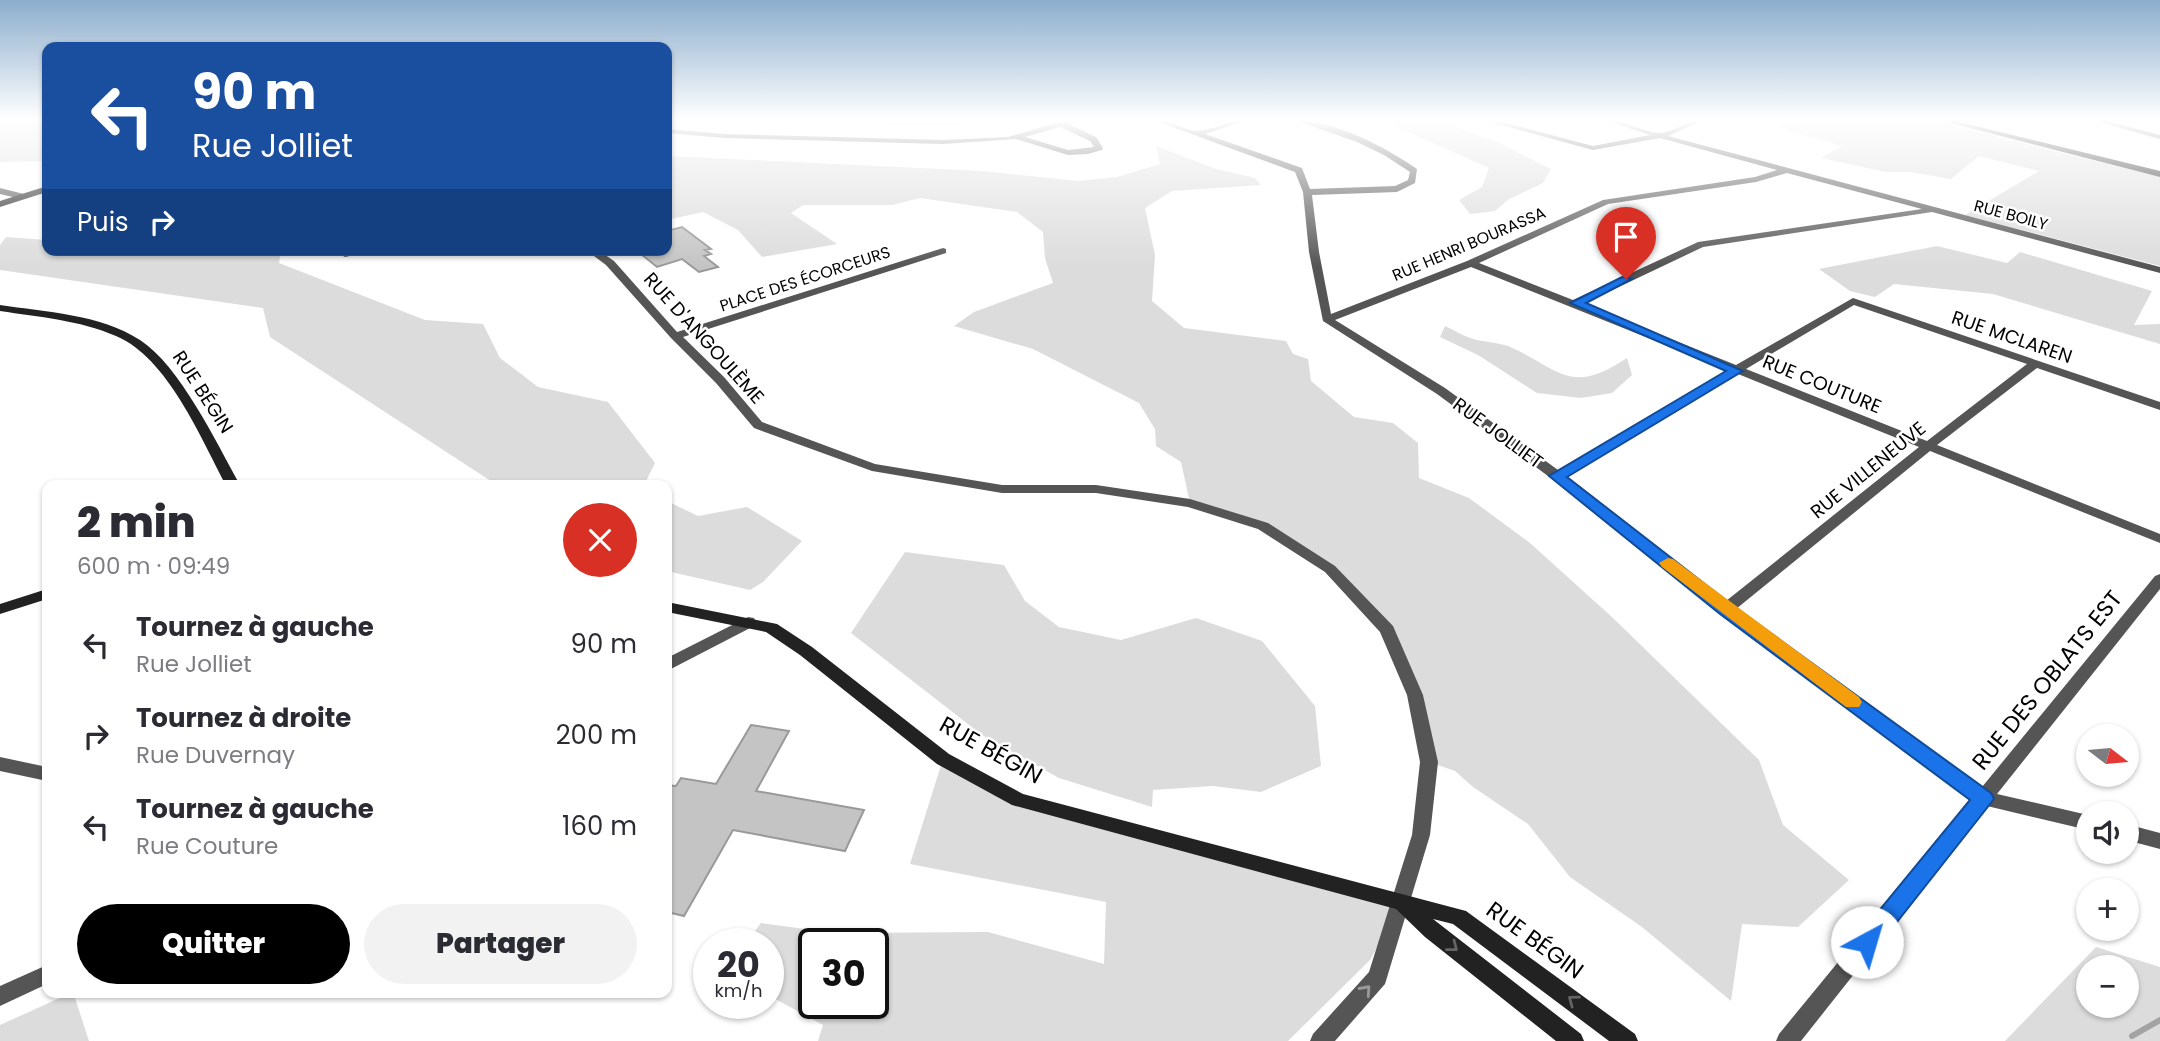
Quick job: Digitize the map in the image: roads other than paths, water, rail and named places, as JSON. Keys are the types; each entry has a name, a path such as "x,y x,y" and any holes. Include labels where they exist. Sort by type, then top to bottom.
{"street":[{"path":"1297,170 1307,192 1314,252 1327,319"},
{"path":"1307,192 1397,190 1412,181 1412,170"},
{"name":"RUE BOILY","path":"1788,170 2160,270"},
{"name":"RUE HENRI BOURASSA","path":"1327,319 1471,263 1605,202 1756,179 1788,170"},
{"path":"2142,170 2160,174"},
{"path":"0,204 42,190"},
{"path":"0,191 21,196"},
{"path":"1576,303 1701,244 1936,209"},
{"name":"PLACE DES ÉCORCEURS","path":"675,336 943,251"},
{"name":"RUE D'ANGOULÈME","path":"600,256 610,263 675,336 720,380 758,425 860,462 1002,489 1096,489 1189,503 1263,526 1330,569 1387,630 1415,695 1429,762 1421,835 1378,977 1321,1041"},
{"name":"RUE COUTURE","path":"1471,263 2160,539"},
{"name":"RUE MCLAREN","path":"1737,371 1853,301 2160,406"},
{"name":"RUE BÉGIN","path":"0,308 113,330 138,342 154,358 178,393 230,480"},
{"name":"RUE JOLLIET","path":"1327,319 1441,391 1557,476 1726,610 1984,799 2076,820"},
{"name":"RUE VILLENEUVE","path":"1726,610 1927,447 2036,363"},
{"path":"1557,476 1737,371"},
{"name":"RUE DES OBLATS EST","path":"1787,1041 2160,579"},
{"path":"0,609 42,596"},
{"name":"RUE BÉGIN","path":"672,608 771,628 806,651 943,759 1018,800 1459,917 1627,1041"},
{"path":"672,662 748,622"},
{"path":"0,764 42,773"},
{"path":"2139,835 2160,841"},
{"name":"RUE BÉGIN","path":"1402,902 1432,931 1573,1041"},
{"path":"0,996 42,976"}],"waterway":[{"path":"2132,1036 2160,1020"}]}
